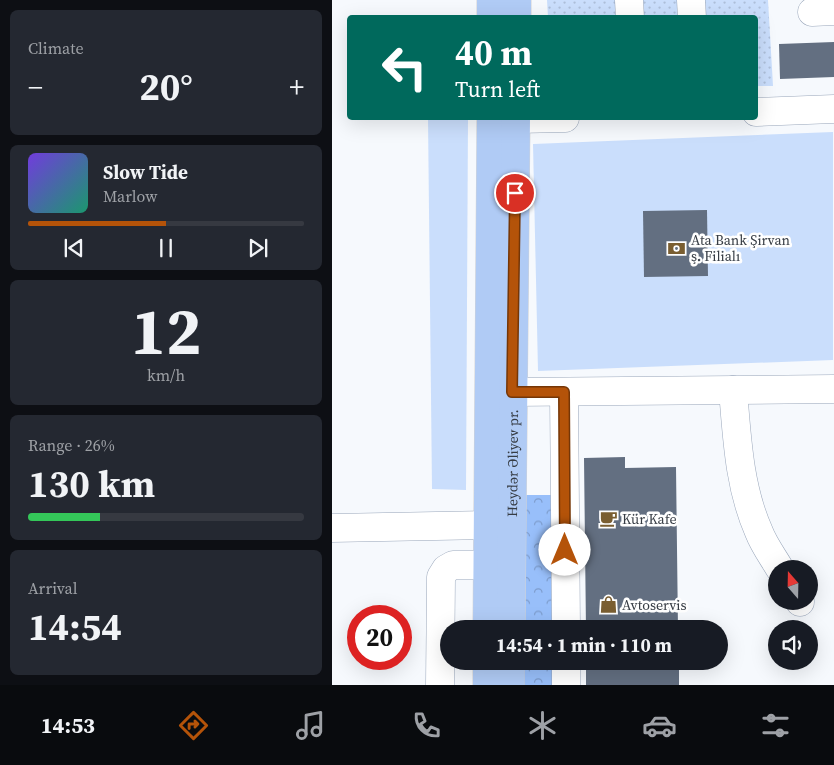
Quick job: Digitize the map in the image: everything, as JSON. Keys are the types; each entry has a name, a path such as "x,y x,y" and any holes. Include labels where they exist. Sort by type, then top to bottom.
{"main road":[{"path":"491,0 491,15"},
{"path":"517,0 517,15"},
{"name":"Heydər Əliyev pr.","path":"507,120 512,392 510,620"},
{"name":"Heydər Əliyev pr.","path":"487,620 488,525 507,120"},
{"path":"487,670 487,685"},
{"path":"510,670 510,685"}],"street":[{"path":"629,0 630,15"},
{"path":"691,0 692,15"},
{"path":"758,112 834,110"},
{"path":"512,392 834,389"},
{"path":"733,390 740,470 750,509 759,534 775,560"},
{"path":"564,392 566,620"},
{"path":"332,528 488,525"},
{"path":"440,685 441,577 446,569 453,565 488,565"},
{"path":"566,670 566,685"}],"shaded area":[{"path":"547,0 768,0 773,86 758,86 758,15 548,15"},
{"path":"428,120 468,120 466,490 432,489"},
{"path":"833,132 833,360 538,371 533,144"}],"green space":[{"path":"524,495 553,495 553,620 524,620"},
{"path":"524,670 553,670 553,685 524,685"}],"building":[{"path":"834,42 834,77 780,79 779,44"},
{"path":"707,210 708,276 644,277 643,211"},
{"path":"625,457 625,468 676,467 678,620 586,620 584,458"},
{"path":"586,670 679,670 679,685 586,685"}],"place":[{"name":"Ata Bank Şirvan ş. Filialı","path":"677,248"},
{"name":"Kür Kafe","path":"608,519"},
{"name":"Avtoservis","path":"608,605"}],"route":[{"path":"515,193 512,392 564,392 565,550"}]}
